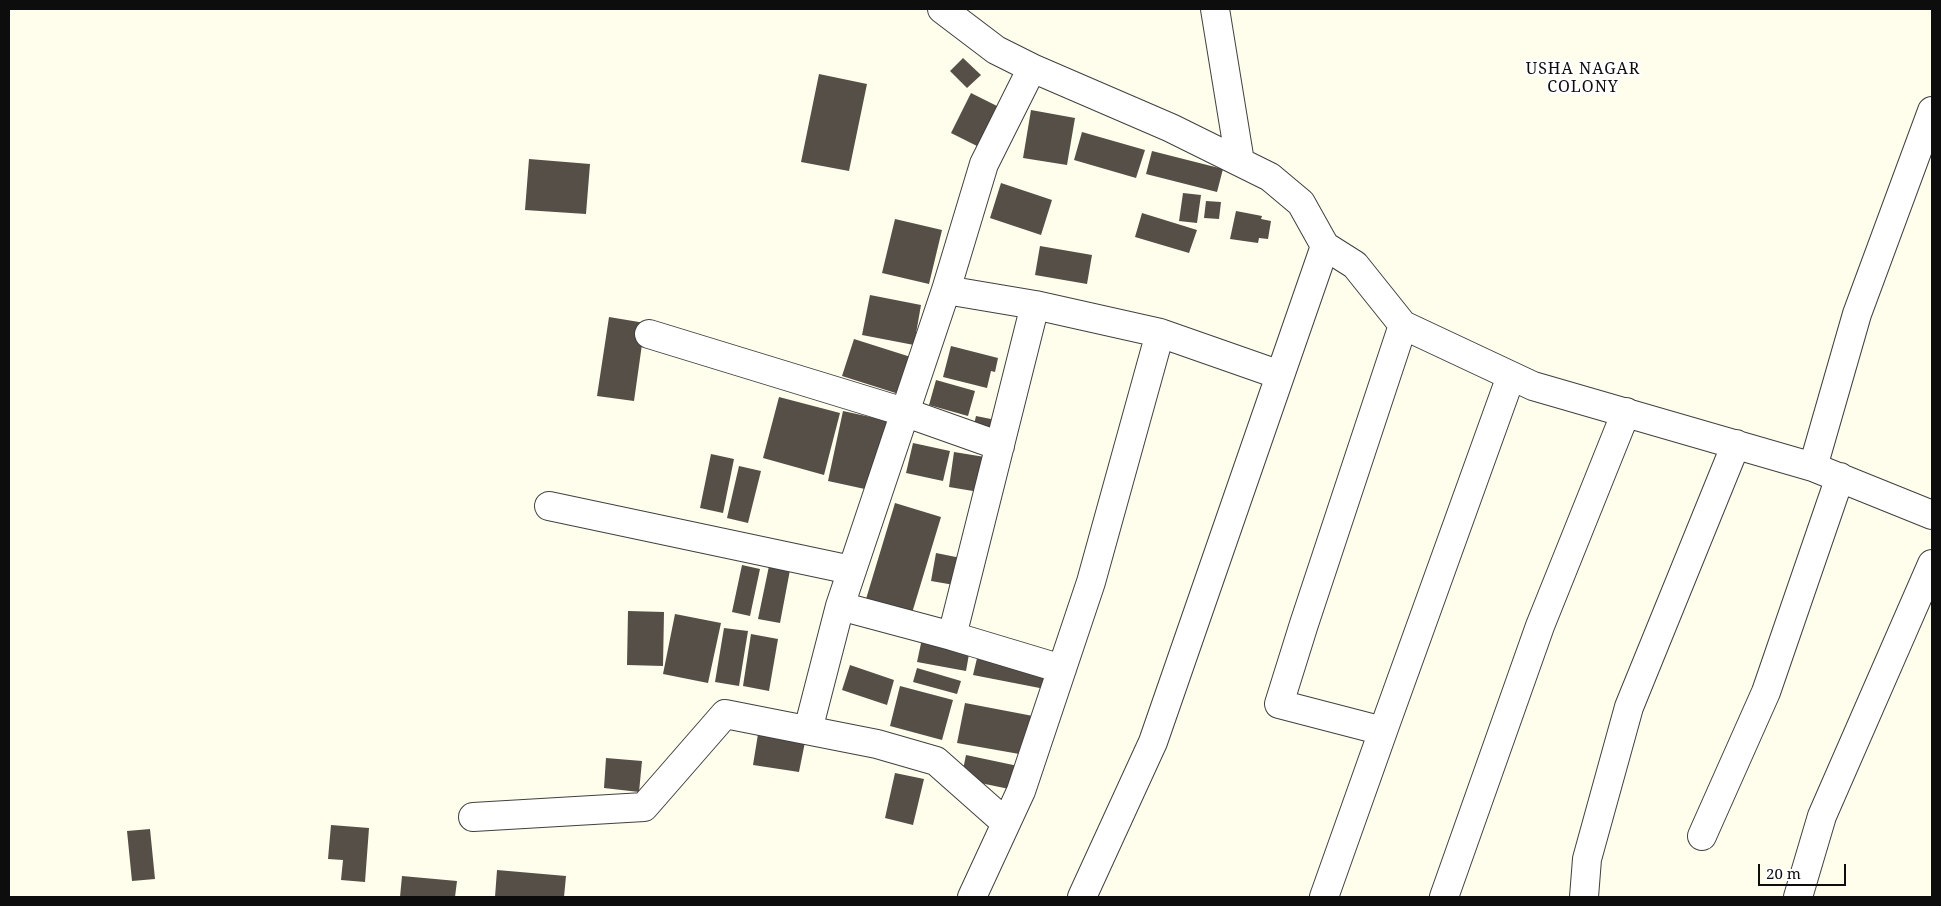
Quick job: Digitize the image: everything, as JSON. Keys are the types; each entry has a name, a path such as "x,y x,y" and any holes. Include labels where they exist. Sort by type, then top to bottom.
{"street":[{"path":"942,9 996,50 1032,68 1171,128 1270,177 1301,203 1325,246 1355,265 1403,325 1533,386 1813,466 1932,515"},
{"path":"1215,9 1240,162"},
{"path":"808,730 851,570 946,290 984,164 1032,68"},
{"path":"1813,466 1857,314 1932,111"},
{"path":"1082,897 1153,742 1325,246"},
{"path":"946,290 1035,305 1160,333 1280,375"},
{"path":"952,636 1035,305"},
{"path":"1383,731 1279,704 1403,325"},
{"path":"972,897 1021,791 1091,582 1160,333"},
{"path":"649,334 904,412 1000,446"},
{"path":"1324,897 1511,376"},
{"path":"1444,897 1540,626 1626,412"},
{"path":"1584,897 1587,859 1629,707 1736,444"},
{"path":"1702,836 1766,692 1840,477"},
{"path":"549,506 851,570"},
{"path":"1798,897 1822,816 1932,564"},
{"path":"840,606 952,636 1062,669"},
{"path":"473,817 644,807 724,714 877,744 936,761 1006,823"}],"building":[{"path":"963,58 981,75 967,88 950,71"},
{"path":"819,74 867,84 849,171 801,162"},
{"path":"971,93 1001,108 981,148 951,133"},
{"path":"1031,110 1075,118 1067,165 1023,158"},
{"path":"1082,132 1145,150 1136,178 1074,160"},
{"path":"1152,151 1223,169 1217,192 1146,174"},
{"path":"529,159 590,164 586,214 525,210"},
{"path":"1001,183 1052,200 1041,235 990,218"},
{"path":"1183,193 1201,195 1197,223 1179,221"},
{"path":"1206,201 1221,202 1219,219 1204,218"},
{"path":"1236,211 1262,216 1261,219 1271,221 1268,239 1259,238 1258,243 1230,239"},
{"path":"1142,213 1197,230 1189,253 1135,237"},
{"path":"895,219 942,230 929,284 882,273"},
{"path":"1040,246 1092,255 1087,284 1035,275"},
{"path":"870,295 921,305 914,345 862,335"},
{"path":"609,317 645,323 634,401 597,396"},
{"path":"854,339 917,359 905,396 842,376"},
{"path":"951,346 998,358 995,372 991,371 987,388 943,377"},
{"path":"936,380 975,391 968,416 929,405"},
{"path":"779,397 840,413 824,475 763,458"},
{"path":"843,411 889,421 874,491 828,481"},
{"path":"976,416 1001,421 969,446"},
{"path":"913,443 950,451 943,481 906,473"},
{"path":"954,452 991,458 985,493 949,487"},
{"path":"711,454 734,459 723,513 700,508"},
{"path":"739,466 761,471 748,523 727,518"},
{"path":"895,503 941,517 912,613 866,599"},
{"path":"936,553 966,559 960,586 931,581"},
{"path":"742,565 760,569 750,616 732,612"},
{"path":"769,566 790,570 780,623 758,619"},
{"path":"628,611 664,612 663,666 627,665"},
{"path":"675,614 721,623 708,683 663,674"},
{"path":"724,628 748,631 739,686 715,682"},
{"path":"751,634 778,639 769,691 743,686"},
{"path":"923,634 971,643 966,671 917,662"},
{"path":"978,654 1054,670 1050,690 973,675"},
{"path":"850,665 894,680 887,705 842,690"},
{"path":"917,668 961,681 957,694 913,682"},
{"path":"900,686 953,700 942,740 890,726"},
{"path":"965,703 1033,716 1025,755 957,743"},
{"path":"758,734 805,742 799,772 753,765"},
{"path":"966,755 1018,766 1014,790 961,779"},
{"path":"606,758 642,761 639,792 604,788"},
{"path":"895,773 924,779 913,825 885,818"},
{"path":"331,825 369,828 365,882 341,880 343,860 328,859"},
{"path":"150,829 155,879 132,881 127,831"},
{"path":"497,870 566,876 564,897 495,897"},
{"path":"402,876 457,881 455,897 400,897"}],"district":[{"name":"USHA NAGAR COLONY","path":"1583,78"}]}
